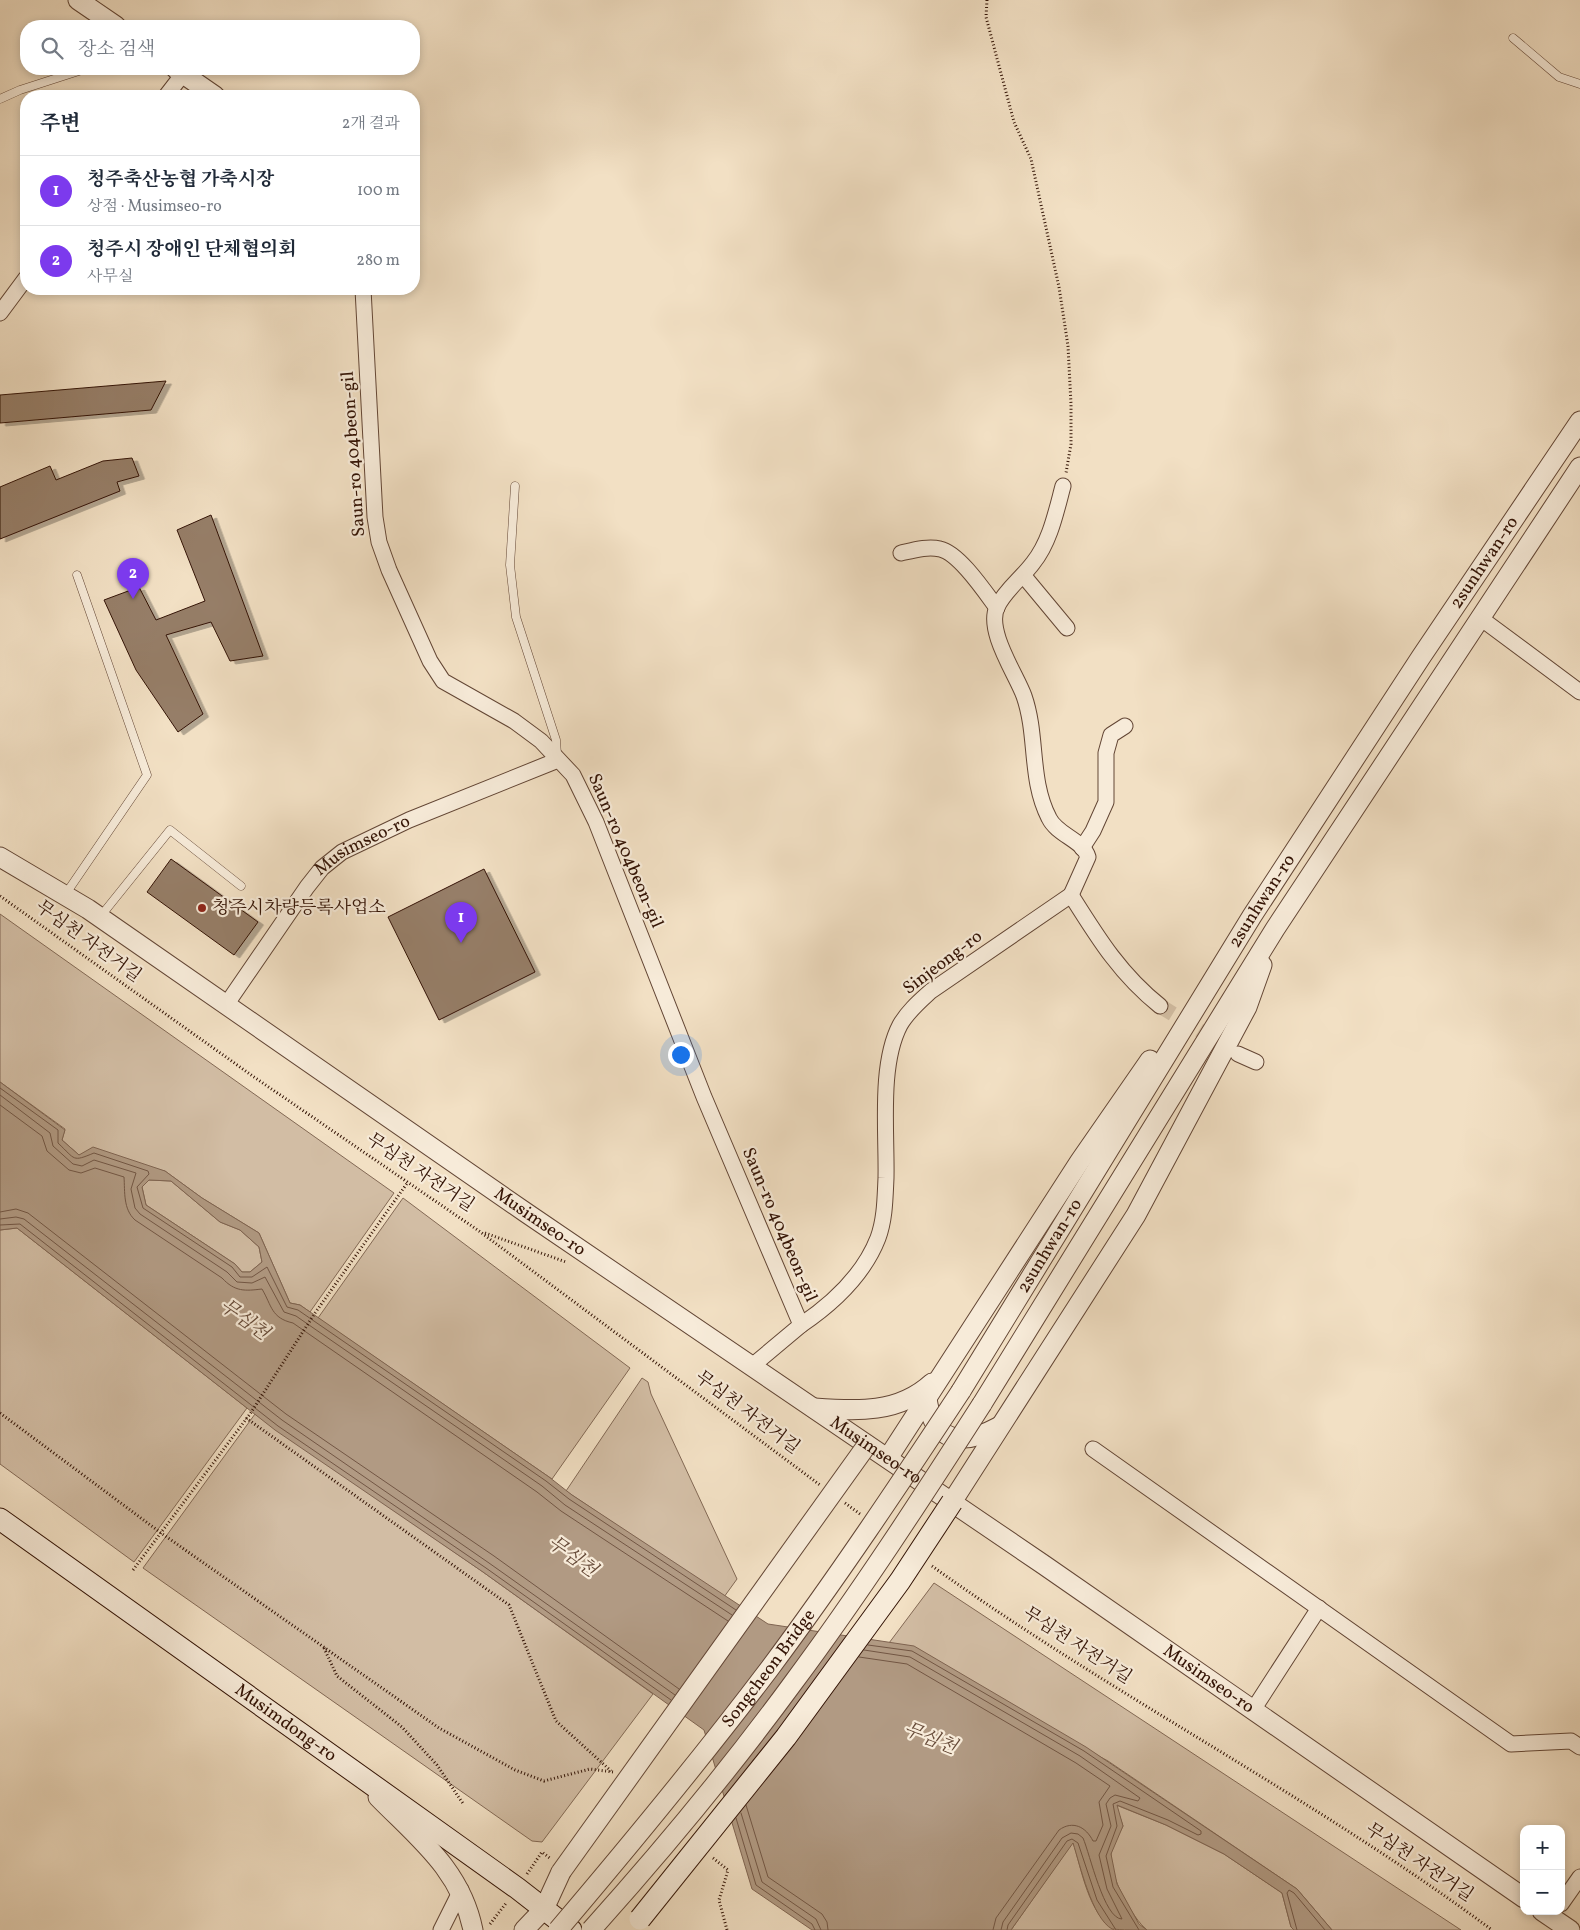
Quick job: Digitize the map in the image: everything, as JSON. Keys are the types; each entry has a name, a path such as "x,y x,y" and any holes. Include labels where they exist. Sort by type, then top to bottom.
{"main road":[{"path":"635,1924 786,1737 900,1581 952,1502"},
{"name":"Musimdong-ro","path":"0,1518 349,1767 571,1930"}],"street":[{"path":"78,0 107,20"},
{"path":"169,90 177,75"},
{"path":"185,75 206,90"},
{"path":"0,313 20,286"},
{"name":"Saun-ro 404beon-gil","path":"363,295 375,517 379,542 389,570 430,660 443,681 514,721 541,741 573,775 596,822 704,1097 801,1325 752,1366"},
{"name":"2sunhwan-ro","path":"961,1391 1281,871 1426,650 1580,421"},
{"name":"2sunhwan-ro","path":"982,1404 1275,928 1580,467"},
{"path":"1063,486 1049,533 1034,562 997,608 995,619 998,634 1029,710 1034,768 1040,798 1050,820 1063,834 1082,848 1088,857 1084,872 1071,895 1099,941 1122,972 1160,1006"},
{"path":"902,553 925,548 942,549 956,560 976,581 997,608"},
{"path":"1023,575 1066,628"},
{"path":"1479,617 1580,692"},
{"path":"1082,848 1093,831 1106,802 1106,753 1111,735 1125,726"},
{"name":"Musimseo-ro","path":"226,1005 307,887 322,868 342,852 409,820 558,760"},
{"name":"Musimseo-ro","path":"0,857 100,917 952,1502 1520,1895"},
{"path":"888,1458 1080,1161 1148,1062 1242,910 1281,871"},
{"name":"Sinjeong-ro","path":"801,1325 817,1314 847,1285 867,1260 878,1237 885,1203 887,1071 892,1043 901,1023 913,1008 931,991 1071,895"},
{"path":"952,1502 998,1427 1136,1215 1246,1007 1275,928"},
{"path":"1238,1054 1256,1062"},
{"path":"813,1408 861,1411 883,1409 902,1403 923,1391 947,1368"},
{"name":"Songcheon Bridge","path":"558,1930 675,1791 770,1667 889,1501 961,1391"},
{"path":"927,1399 933,1423 953,1438 971,1440 998,1427"},
{"name":"Songcheon Bridge","path":"591,1930 696,1807 793,1684 909,1517 982,1404"},
{"path":"524,1930 544,1909 562,1872 867,1445"},
{"path":"1092,1449 1511,1744 1571,1741 1580,1747"},
{"path":"1253,1710 1319,1608"},
{"path":"349,1767 440,1860 461,1890 473,1930"},
{"path":"1565,1896 1580,1877"},
{"path":"441,1930 461,1890"},
{"path":"1557,1915 1570,1930"}],"lane":[{"path":"1513,38 1559,77 1580,84"},
{"path":"0,99 20,90 66,75"},
{"path":"515,486 510,565 516,617 556,740 558,760"},
{"path":"65,895 147,775 77,575"},
{"path":"100,917 170,830 242,886"}],"path":[{"path":"987,0 986,18 1014,122 1031,159 1060,295 1068,346 1072,444 1063,486"},
{"name":"무심천 자전거길","path":"0,896 254,1077 479,1231 827,1490"},
{"path":"133,1570 250,1414 315,1313 408,1182"},
{"path":"479,1231 571,1264"},
{"path":"0,1413 161,1533 439,1728 515,1770 544,1781 590,1769 611,1771"},
{"path":"246,1418 509,1606 556,1721 619,1777"},
{"path":"842,1501 866,1518"},
{"name":"무심천 자전거길","path":"928,1563 1060,1652 1322,1815 1492,1930"},
{"path":"323,1647 337,1676 402,1727 437,1765 464,1805"},
{"path":"706,1852 728,1870 718,1900 727,1930"}],"shaded area":[{"path":"0,914 394,1193 310,1312 300,1305 290,1303 259,1233 202,1198 165,1171 79,1155 62,1140 65,1129 0,1082"},
{"path":"149,1180 171,1181 220,1222 240,1230 259,1247 262,1262 250,1272 242,1272 235,1264 146,1205 142,1187"},
{"path":"403,1198 630,1368 552,1479 318,1318"},
{"path":"17,1228 247,1408 134,1562 0,1464 0,1230"},
{"path":"642,1378 648,1382 651,1394 737,1579 724,1597 566,1491"},
{"path":"255,1414 483,1572 653,1694 542,1842 532,1841 143,1568"},
{"path":"934,1583 1461,1930 1332,1930 1297,1889 1108,1761 889,1643"},
{"path":"1116,1805 1166,1825 1224,1854 1282,1893 1291,1927 1294,1930 1147,1930 1128,1906 1111,1863 1111,1851 1123,1826"},
{"path":"1073,1842 1092,1902 1105,1922 1114,1930 1011,1930"}],"water":[{"name":"무심천","path":"0,1082 65,1130 62,1140 79,1155 93,1147 165,1171 202,1198 259,1233 290,1303 300,1305 549,1477 572,1495 768,1624 914,1646 1086,1747 1297,1889 1332,1930 1294,1930 1291,1927 1282,1893 1224,1854 1166,1825 1117,1805 1123,1826 1111,1854 1117,1884 1139,1924 1147,1930 1112,1929 1105,1923 1093,1903 1073,1843 1011,1930 812,1930 752,1889 704,1730 483,1572 275,1430 17,1228 0,1230","holes":["149,1180 171,1181 220,1222 240,1230 259,1247 262,1262 250,1272 242,1272 235,1264 146,1205 142,1187"]}],"building":[{"path":"166,381 151,410 0,423 0,395"},
{"path":"132,458 139,476 117,482 120,491 0,539 0,487 50,466 56,480 103,461"},
{"path":"211,515 263,656 230,661 211,622 166,635 203,714 178,732 136,670 104,600 139,587 156,620 205,601 177,530"},
{"path":"171,859 258,922 234,955 147,892"},
{"path":"484,869 535,972 439,1020 388,917"}],"tunnel":[{"path":"1160,1006 1235,1052"}],"place":[{"name":"청주시 장애인 단체협의회","path":"133,599"},
{"name":"청주시차량등록사업소","path":"202,908"},
{"name":"청주축산농협 가축시장","path":"461,943"}]}
